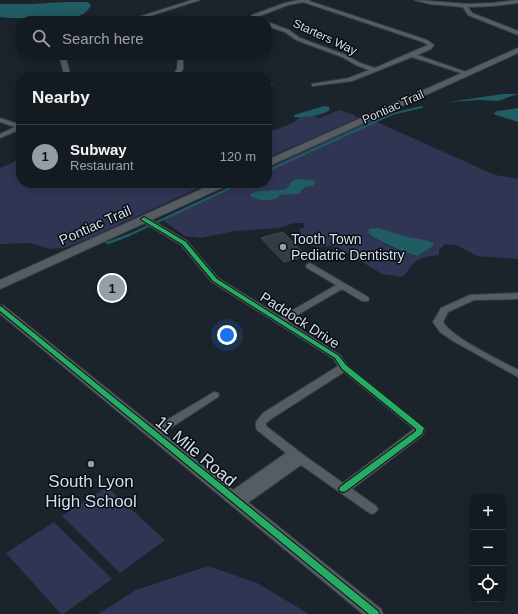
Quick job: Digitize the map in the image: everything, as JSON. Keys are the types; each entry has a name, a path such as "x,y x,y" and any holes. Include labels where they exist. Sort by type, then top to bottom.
{"main road":[{"name":"Pontiac Trail","path":"272,162 518,50"},
{"name":"Pontiac Trail","path":"0,285 213,188"}],"street":[{"path":"145,16 197,0"},
{"path":"306,0 430,44 429,48 343,82 314,85"},
{"name":"Starters Way","path":"256,16 278,7 306,0"},
{"path":"417,0 465,6 501,5 518,1"},
{"path":"465,6 470,14 478,18 518,30"},
{"name":"Starters Way","path":"272,26 287,31 298,39 344,56 358,64 375,70"},
{"path":"508,28 518,33"},
{"path":"412,55 466,73"},
{"path":"63,60 67,72"},
{"path":"180,60 180,72"},
{"path":"0,120 16,126"},
{"path":"0,136 16,129"},
{"name":"Paddock Drive","path":"144,219 184,243 215,280 337,357 344,367 420,428 419,432 344,490"},
{"path":"310,266 366,299"},
{"path":"281,321 342,285"},
{"path":"518,296 473,297 444,310 438,322 443,330 456,339 518,374"},
{"name":"11 Mile Road","path":"0,308 154,433 234,501 375,614"},
{"path":"344,367 266,416 261,422 261,428 297,456 372,509"},
{"path":"154,433 214,395"},
{"path":"234,501 297,456"}],"shaded area":[{"path":"88,2 91,5 86,12 79,16 0,17 0,4"},
{"path":"503,94 518,94 498,101 481,100 448,102"},
{"path":"324,106 330,107 329,111 312,116 294,117 294,115"},
{"path":"518,108 518,122 493,114 497,111"},
{"path":"339,110 352,114 358,118 272,156 272,131 293,123 300,117 313,116 320,118"},
{"path":"370,120 495,175 518,179 518,259 477,256 456,245 445,244 439,250 439,255 428,256 418,260 402,277 382,274 339,248 330,246 318,247 306,242 299,235 300,229 305,227 303,223 295,223 278,228 235,231 201,238 185,236 165,222 165,217 226,188 272,188 272,167","holes":["291,182 312,186 305,187 299,194 280,195 265,190 278,191 286,189","378,228 433,246 418,256 398,250 368,233"]},
{"path":"16,160 16,188 198,188 90,238 64,248 49,249 31,243 0,244 0,168"},
{"path":"297,179 313,180 315,183 313,186 305,187 299,194 280,195 275,199 260,200 250,196 250,194 259,191 286,189 291,182"},
{"path":"378,228 408,237 425,240 433,243 433,246 418,256 399,250 368,233 369,229"},
{"path":"107,487 165,540 120,573 62,516"},
{"path":"54,522 112,579 63,614 61,614 6,553"},
{"path":"208,566 257,583 309,614 98,614 136,590"}],"building":[{"name":"Tooth Town Pediatric Dentistry","path":"283,232 306,256 284,262 261,238"}],"waterway":[{"path":"272,169 392,114 422,107"},
{"path":"127,236 230,188"},
{"path":"103,240 108,243 129,235"}],"cycle path":[{"path":"144,219 184,243 215,280 337,357 344,367 420,428 419,432 343,489"},
{"path":"0,308 375,614"}],"place":[{"name":"Tooth Town Pediatric Dentistry","path":"283,247"},
{"name":"Subway","path":"112,288"},
{"name":"South Lyon High School","path":"91,464"}]}
